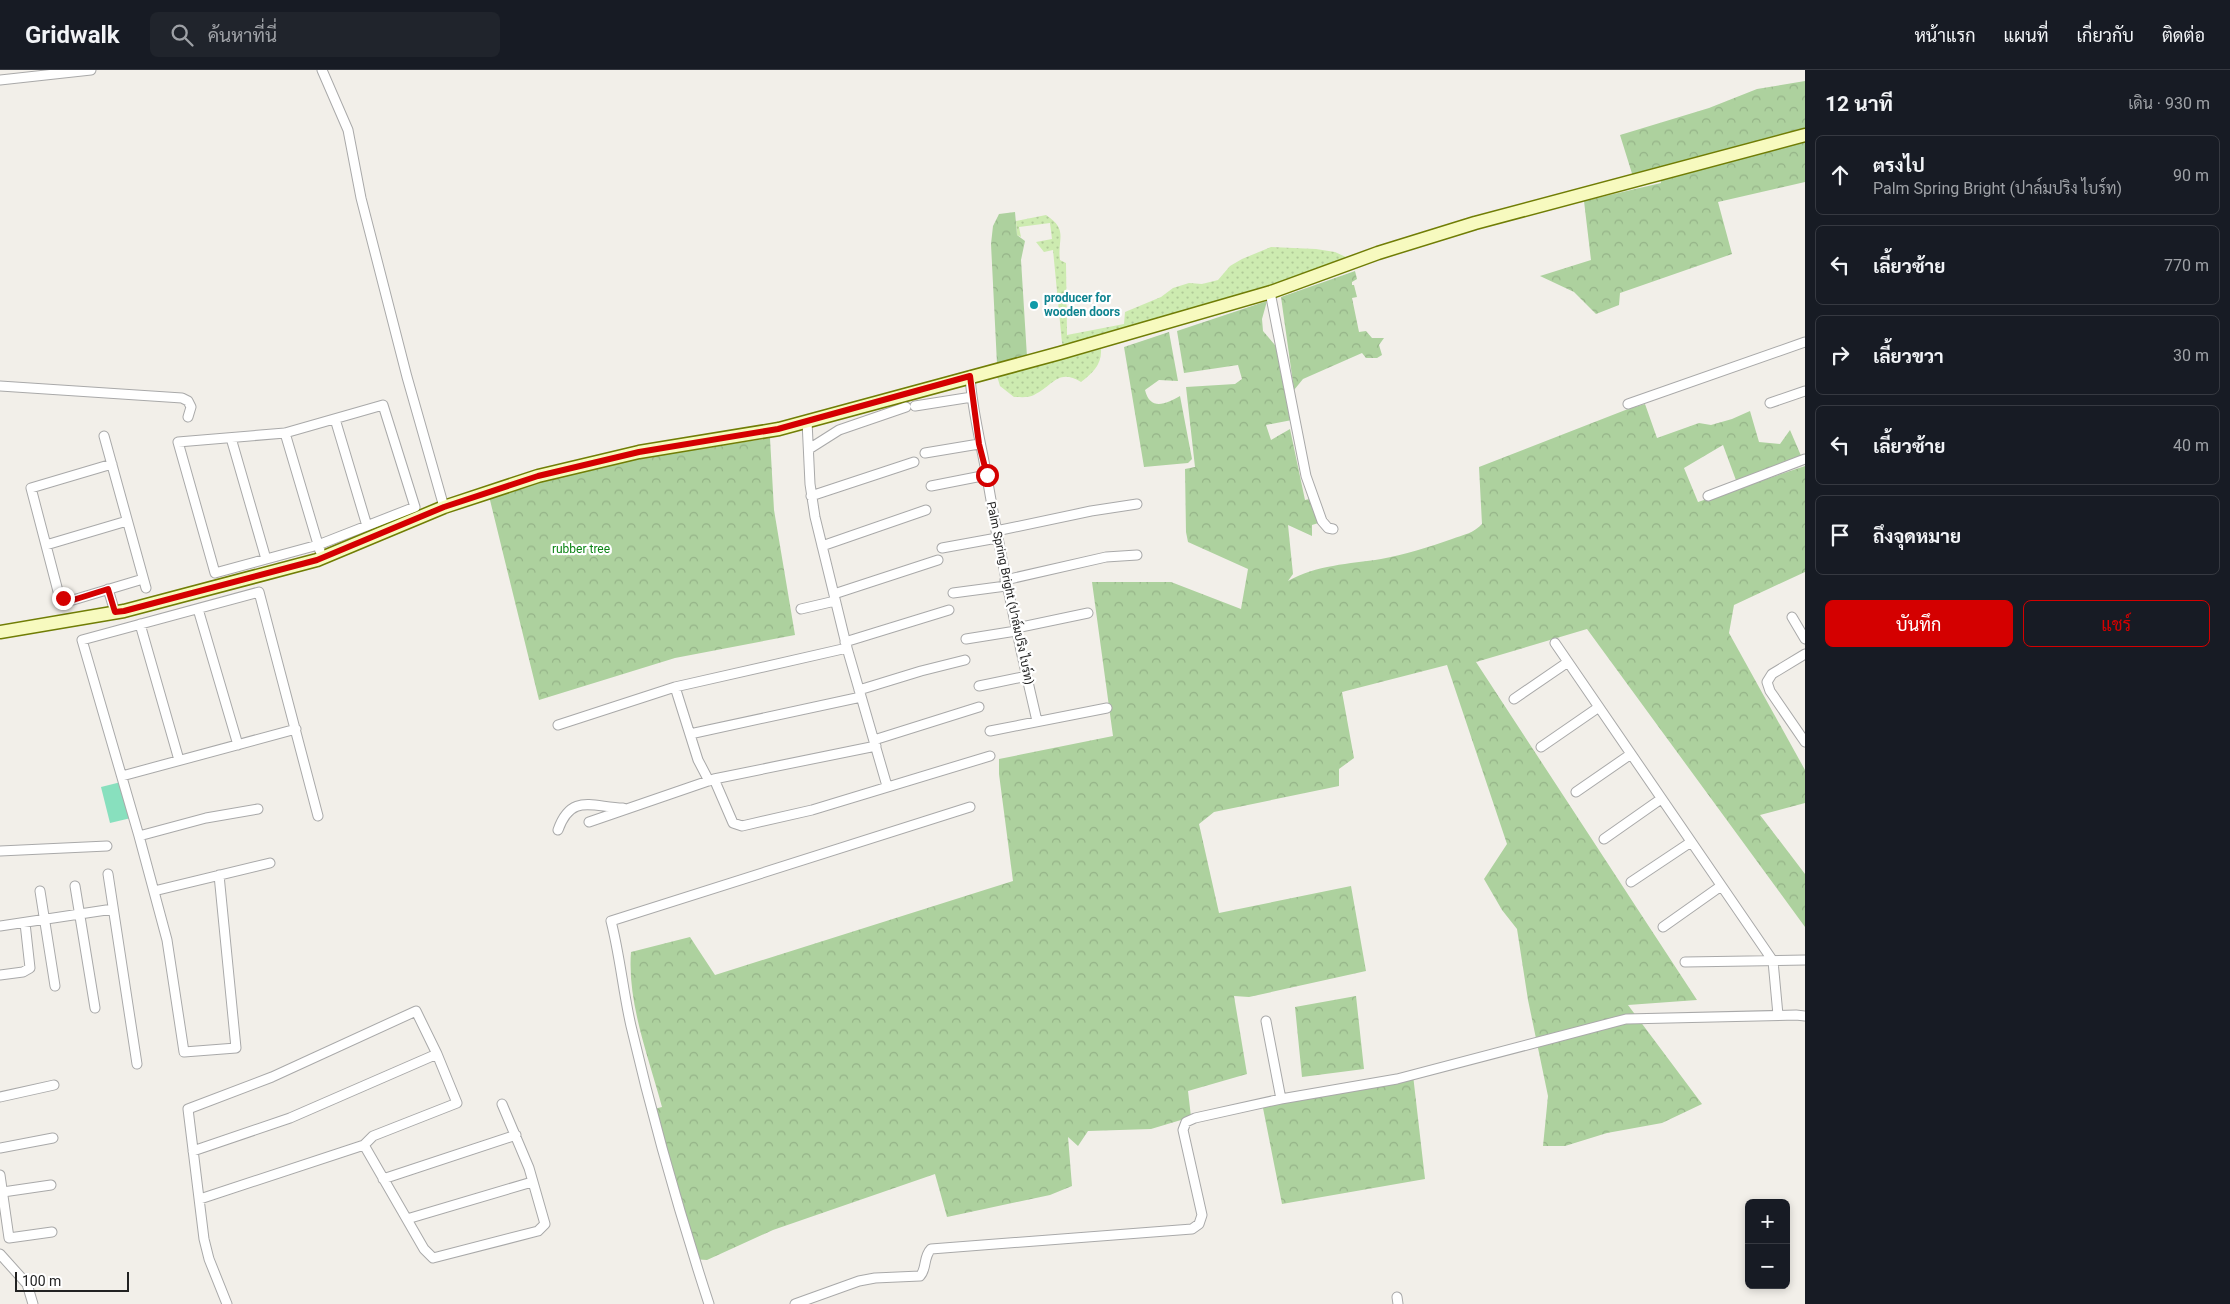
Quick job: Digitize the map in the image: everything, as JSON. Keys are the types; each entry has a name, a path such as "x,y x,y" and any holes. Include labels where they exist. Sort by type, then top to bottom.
{"street":[{"path":"0,80 91,70"},
{"path":"322,70 348,130 360,198 407,377 444,507"},
{"path":"0,632 115,612 322,558 444,507 538,476 639,452 778,429 1079,348 1270,292 1378,253 1475,223 1805,134"},
{"path":"1270,292 1306,476 1322,521 1328,528 1333,529"},
{"path":"1628,404 1805,342"},
{"name":"Palm Spring Bright (ปาล์มปริง ไบร์ท)","path":"970,376 979,444 987,475 996,535 1037,721"},
{"path":"0,386 182,398 188,401 191,407 188,416"},
{"path":"1770,403 1805,391"},
{"path":"809,449 839,430 911,407 972,397"},
{"path":"383,405 415,507 318,545 215,573 178,442 285,433 383,405"},
{"path":"335,419 367,526"},
{"path":"807,421 812,496 822,546 846,645 887,786"},
{"path":"285,433 322,558"},
{"path":"104,436 112,464 144,584 108,589 73,600 63,598 59,595 31,488 112,464"},
{"path":"231,438 266,559"},
{"path":"924,453 979,444"},
{"path":"1708,496 1805,459"},
{"path":"812,496 914,462"},
{"path":"931,486 987,475"},
{"path":"942,548 1091,511 1137,504"},
{"path":"822,546 926,510"},
{"path":"46,545 127,521"},
{"path":"953,593 1006,583 1106,557 1137,555"},
{"path":"801,609 938,560"},
{"path":"108,589 115,612"},
{"path":"219,875 236,1048 184,1052 167,940 82,640 259,592 318,816"},
{"path":"198,609 238,745"},
{"path":"558,724 675,687 846,645 949,610"},
{"path":"966,639 1088,613"},
{"path":"1792,617 1805,639"},
{"path":"140,624 179,760"},
{"path":"1555,643 1773,961 1778,1015"},
{"path":"1805,654 1772,674 1767,682 1770,691 1805,742"},
{"path":"690,734 860,694 921,671 965,660"},
{"path":"1514,699 1568,662"},
{"path":"979,686 1027,676"},
{"path":"675,687 698,760 712,780 733,823 739,826 812,810 990,756"},
{"path":"589,822 712,780 875,743 979,707"},
{"path":"1541,747 1599,707"},
{"path":"990,731 1108,708"},
{"path":"122,776 296,729"},
{"path":"1576,792 1631,754"},
{"path":"1604,839 1662,799"},
{"path":"558,830 563,816 574,807 590,805 629,808"},
{"path":"709,1304 680,1215 651,1109 624,996 620,957 611,921 970,807"},
{"path":"139,836 206,818 258,809"},
{"path":"1631,882 1691,842"},
{"path":"0,851 107,846"},
{"path":"154,891 270,863"},
{"path":"108,874 137,1064"},
{"path":"75,886 95,1008"},
{"path":"1663,927 1721,886"},
{"path":"40,891 55,986"},
{"path":"0,926 113,909"},
{"path":"0,974 23,972 30,968 25,923"},
{"path":"1685,962 1805,960"},
{"path":"200,1199 364,1145 373,1136 457,1103 437,1054 416,1011 272,1078 188,1109 204,1239 209,1259 227,1304"},
{"path":"795,1304 858,1281 875,1278 920,1276 923,1273 927,1253 931,1250 1192,1229 1199,1224 1202,1215 1183,1130 1186,1122 1195,1118 1281,1099 1397,1079 1626,1019 1805,1016"},
{"path":"1266,1022 1281,1099"},
{"path":"192,1151 290,1118 437,1054"},
{"path":"0,1097 54,1085"},
{"path":"364,1145 424,1249 433,1258 538,1231 546,1224 516,1135 502,1104"},
{"path":"383,1179 516,1135"},
{"path":"0,1148 53,1138"},
{"path":"0,1175 3,1224 9,1238 52,1232"},
{"path":"407,1219 532,1182"},
{"path":"2,1192 51,1185"},
{"path":"0,1254 27,1284 33,1304"}],"green space":[{"path":"1805,81 1805,182 1718,202 1732,254 1620,293 1619,305 1596,314 1574,292 1540,276 1591,260 1584,201 1661,183 1660,174 1634,180 1620,135 1709,108 1757,89"},
{"path":"1015,212 1017,235 1025,241 1021,260 1027,357 997,364 991,244 993,226 999,214"},
{"path":"1046,215 1053,220 1060,230 1060,260 1066,263 1067,335 1124,324 1125,312 1161,297 1173,288 1189,283 1202,284 1218,280 1230,266 1271,247 1316,249 1335,252 1348,258 1262,290 1065,347 1062,343 1053,250 1044,252 1036,242 1052,239 1050,223 1019,227 1021,237 1017,235 1016,221"},
{"path":"1355,271 1357,279 1352,282 1352,285 1354,285 1357,297 1352,298 1359,332 1366,331 1372,338 1384,338 1379,345 1382,355 1377,358 1366,358 1362,353 1303,379 1294,390 1281,297"},
{"path":"1267,301 1262,319 1263,331 1280,351 1292,420 1266,425 1271,440 1290,429 1305,500 1318,497 1325,521 1312,525 1312,536 1288,525 1293,574 1288,581 1321,568 1408,553 1472,532 1482,524 1479,467 1628,409 1645,404 1657,438 1699,423 1711,425 1750,411 1759,442 1780,444 1790,430 1802,458 1737,483 1723,445 1684,468 1698,502 1805,466 1805,572 1734,605 1729,633 1805,770 1805,803 1760,815 1805,874 1805,927 1587,629 1476,662 1697,1000 1628,1005 1702,1104 1662,1123 1607,1133 1565,1146 1543,1146 1548,1096 1528,1000 1517,929 1502,910 1484,879 1507,844 1447,665 1342,692 1354,758 1339,769 1339,786 1214,812 1199,824 1219,913 1351,886 1366,971 1249,997 1234,996 1247,1074 1188,1091 1191,1117 1151,1129 1088,1131 1078,1146 1068,1137 1072,1186 1050,1195 947,1217 935,1174 773,1230 707,1260 692,1259 654,1109 662,1107 645,1050 632,991 631,952 690,937 715,975 1013,881 999,774 999,759 1113,736 1092,582 1171,582 1241,609 1248,569 1188,542 1186,532 1185,469 1195,467 1186,387 1235,384 1242,379 1238,365 1184,373 1177,331"},
{"path":"1169,332 1178,381 1159,380 1145,390 1147,397 1151,401 1159,404 1180,396 1192,459 1188,463 1144,467 1124,347"},
{"path":"1101,349 1098,364 1081,382 1073,378 1061,378 1030,397 1014,397 1000,386 997,376"},
{"name":"rubber tree","path":"770,438 774,510 795,635 675,658 539,700 489,496 566,474 645,457"},
{"path":"121,782 131,818 110,823 101,787"},
{"path":"1356,996 1364,1069 1302,1077 1295,1007"},
{"path":"1413,1075 1425,1179 1282,1204 1262,1103"}],"place":[{"name":"producer for wooden doors","path":"1034,305"}],"route":[{"path":"63,598 73,600 108,589 115,612 124,611 317,560 444,507 538,476 639,452 778,429 970,376 979,444 987,475"}]}
